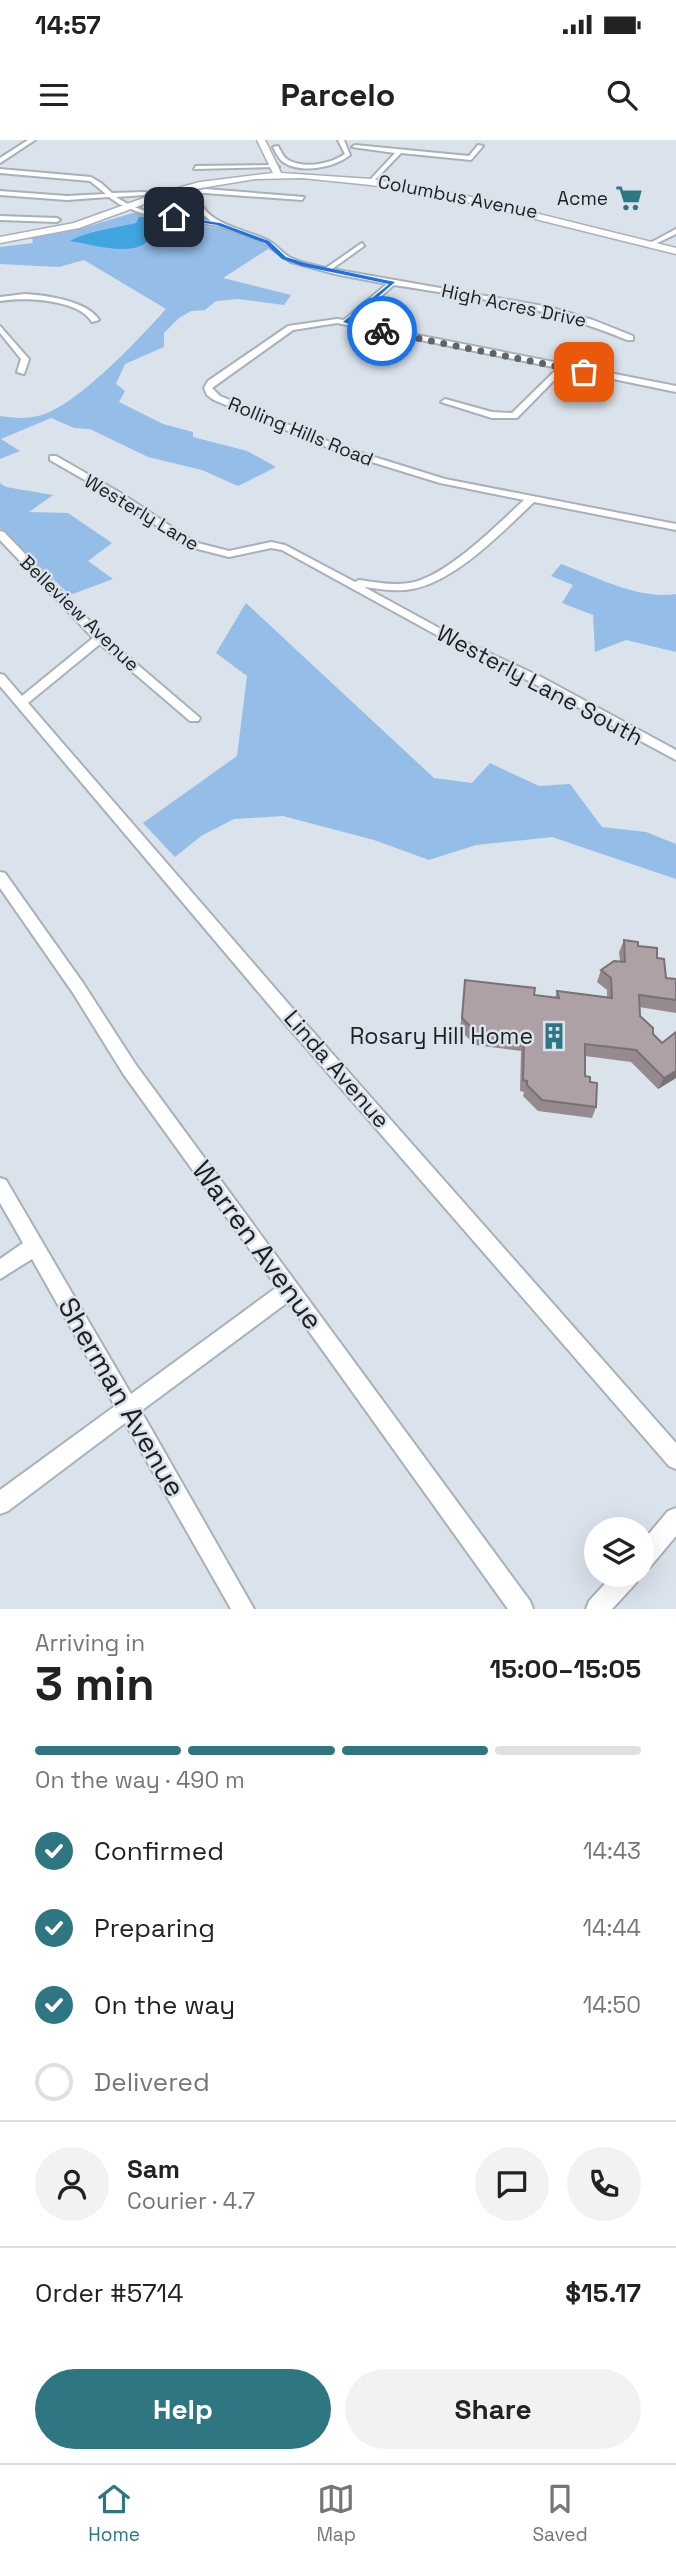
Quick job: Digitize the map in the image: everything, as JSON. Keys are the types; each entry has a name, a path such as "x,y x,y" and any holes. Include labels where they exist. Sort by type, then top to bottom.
{"street":[{"path":"0,161 32,140"},
{"path":"196,168 277,171 261,140"},
{"path":"276,148 282,157 292,163 334,163 348,154 341,140"},
{"path":"355,147 471,158 480,146"},
{"path":"372,181 399,152"},
{"name":"Columbus Avenue","path":"0,238 65,229 126,205 205,184 277,171 372,181 463,198 676,248"},
{"path":"0,172 92,179 100,183 108,195 126,205 168,216 218,224 267,242 284,258 393,283"},
{"path":"218,224 199,206 196,201 197,192 242,191 302,198"},
{"path":"0,192 67,198 144,192"},
{"path":"0,218 57,220"},
{"path":"657,243 676,233"},
{"path":"327,270 362,245"},
{"path":"346,322 393,283"},
{"name":"High Acres Drive","path":"393,283 571,316 602,325 630,338"},
{"path":"0,299 31,296 56,298 92,315 95,320"},
{"path":"346,322 562,368 676,389"},
{"name":"Rolling Hills Road","path":"346,322 312,323 291,328 211,383 208,388 210,393 274,422 366,458 443,481 676,527"},
{"path":"0,327 25,359 21,372"},
{"path":"445,402 492,415 514,416 562,368"},
{"name":"Westerly Lane","path":"53,458 121,497 190,544 229,554 271,545 280,546 405,613"},
{"name":"Westerly Lane","path":"350,582 407,586 423,582 463,558 531,499"},
{"name":"Belleview Avenue","path":"0,534 100,638 194,718"},
{"name":"Westerly Lane South","path":"405,613 483,656 537,680 676,756"},
{"path":"20,703 100,638"},
{"name":"Linda Avenue","path":"0,678 676,1459"},
{"name":"Warren Avenue","path":"0,877 78,988 130,1070 522,1609"},
{"name":"Sherman Avenue","path":"0,1186 237,1606"},
{"path":"0,1270 35,1245"},
{"path":"0,1503 290,1289"},
{"path":"654,1545 676,1519"},
{"path":"597,1609 617,1587"}],"shaded area":[{"path":"136,212 250,236 268,249 223,278 291,295 284,305 238,299 216,301 205,310 191,311 179,318 164,333 164,347 125,364 116,384 125,391 119,402 163,424 193,432 193,437 247,451 276,467 238,486 202,470 148,457 90,429 74,428 51,418 1,439 20,451 0,459 0,416 38,416 70,400 106,370 166,309 84,260 59,267 0,264 0,247 33,243 32,238 76,230"},
{"path":"139,217 148,222 149,240 142,245 123,249 70,241 93,232 136,223"},
{"path":"0,483 6,487 53,495 29,512 68,513 112,543 88,561 113,579 70,595 0,528"},
{"path":"561,564 632,591 676,594 676,652 626,640 595,652 593,615 562,603 573,585 551,576"},
{"path":"246,603 434,778 472,783 490,763 539,786 570,784 602,827 646,832 676,844 676,879 552,837 476,845 429,860 374,840 283,816 234,819 201,836 175,857 143,823 237,756 247,676 216,653"}],"building":[{"name":"Rosary Hill Home","path":"624,940 638,942 638,946 657,948 657,958 664,959 666,978 676,979 676,1000 639,995 640,1016 653,1028 653,1034 662,1043 676,1032 676,1071 664,1078 636,1050 585,1044 585,1076 590,1077 590,1082 597,1083 596,1107 542,1100 527,1085 527,1081 523,1080 524,1040 477,1034 462,1018 465,980 535,988 534,995 559,998 557,991 612,998 611,978 601,970 614,961 625,962"}],"way so far":[{"path":"382,331 584,372"}],"place":[{"name":"Acme","path":"629,198"},
{"name":"Rosary Hill Home","path":"554,1036"}],"route":[{"path":"174,217 218,224 267,242 284,258 393,283 346,322 382,331"}]}
